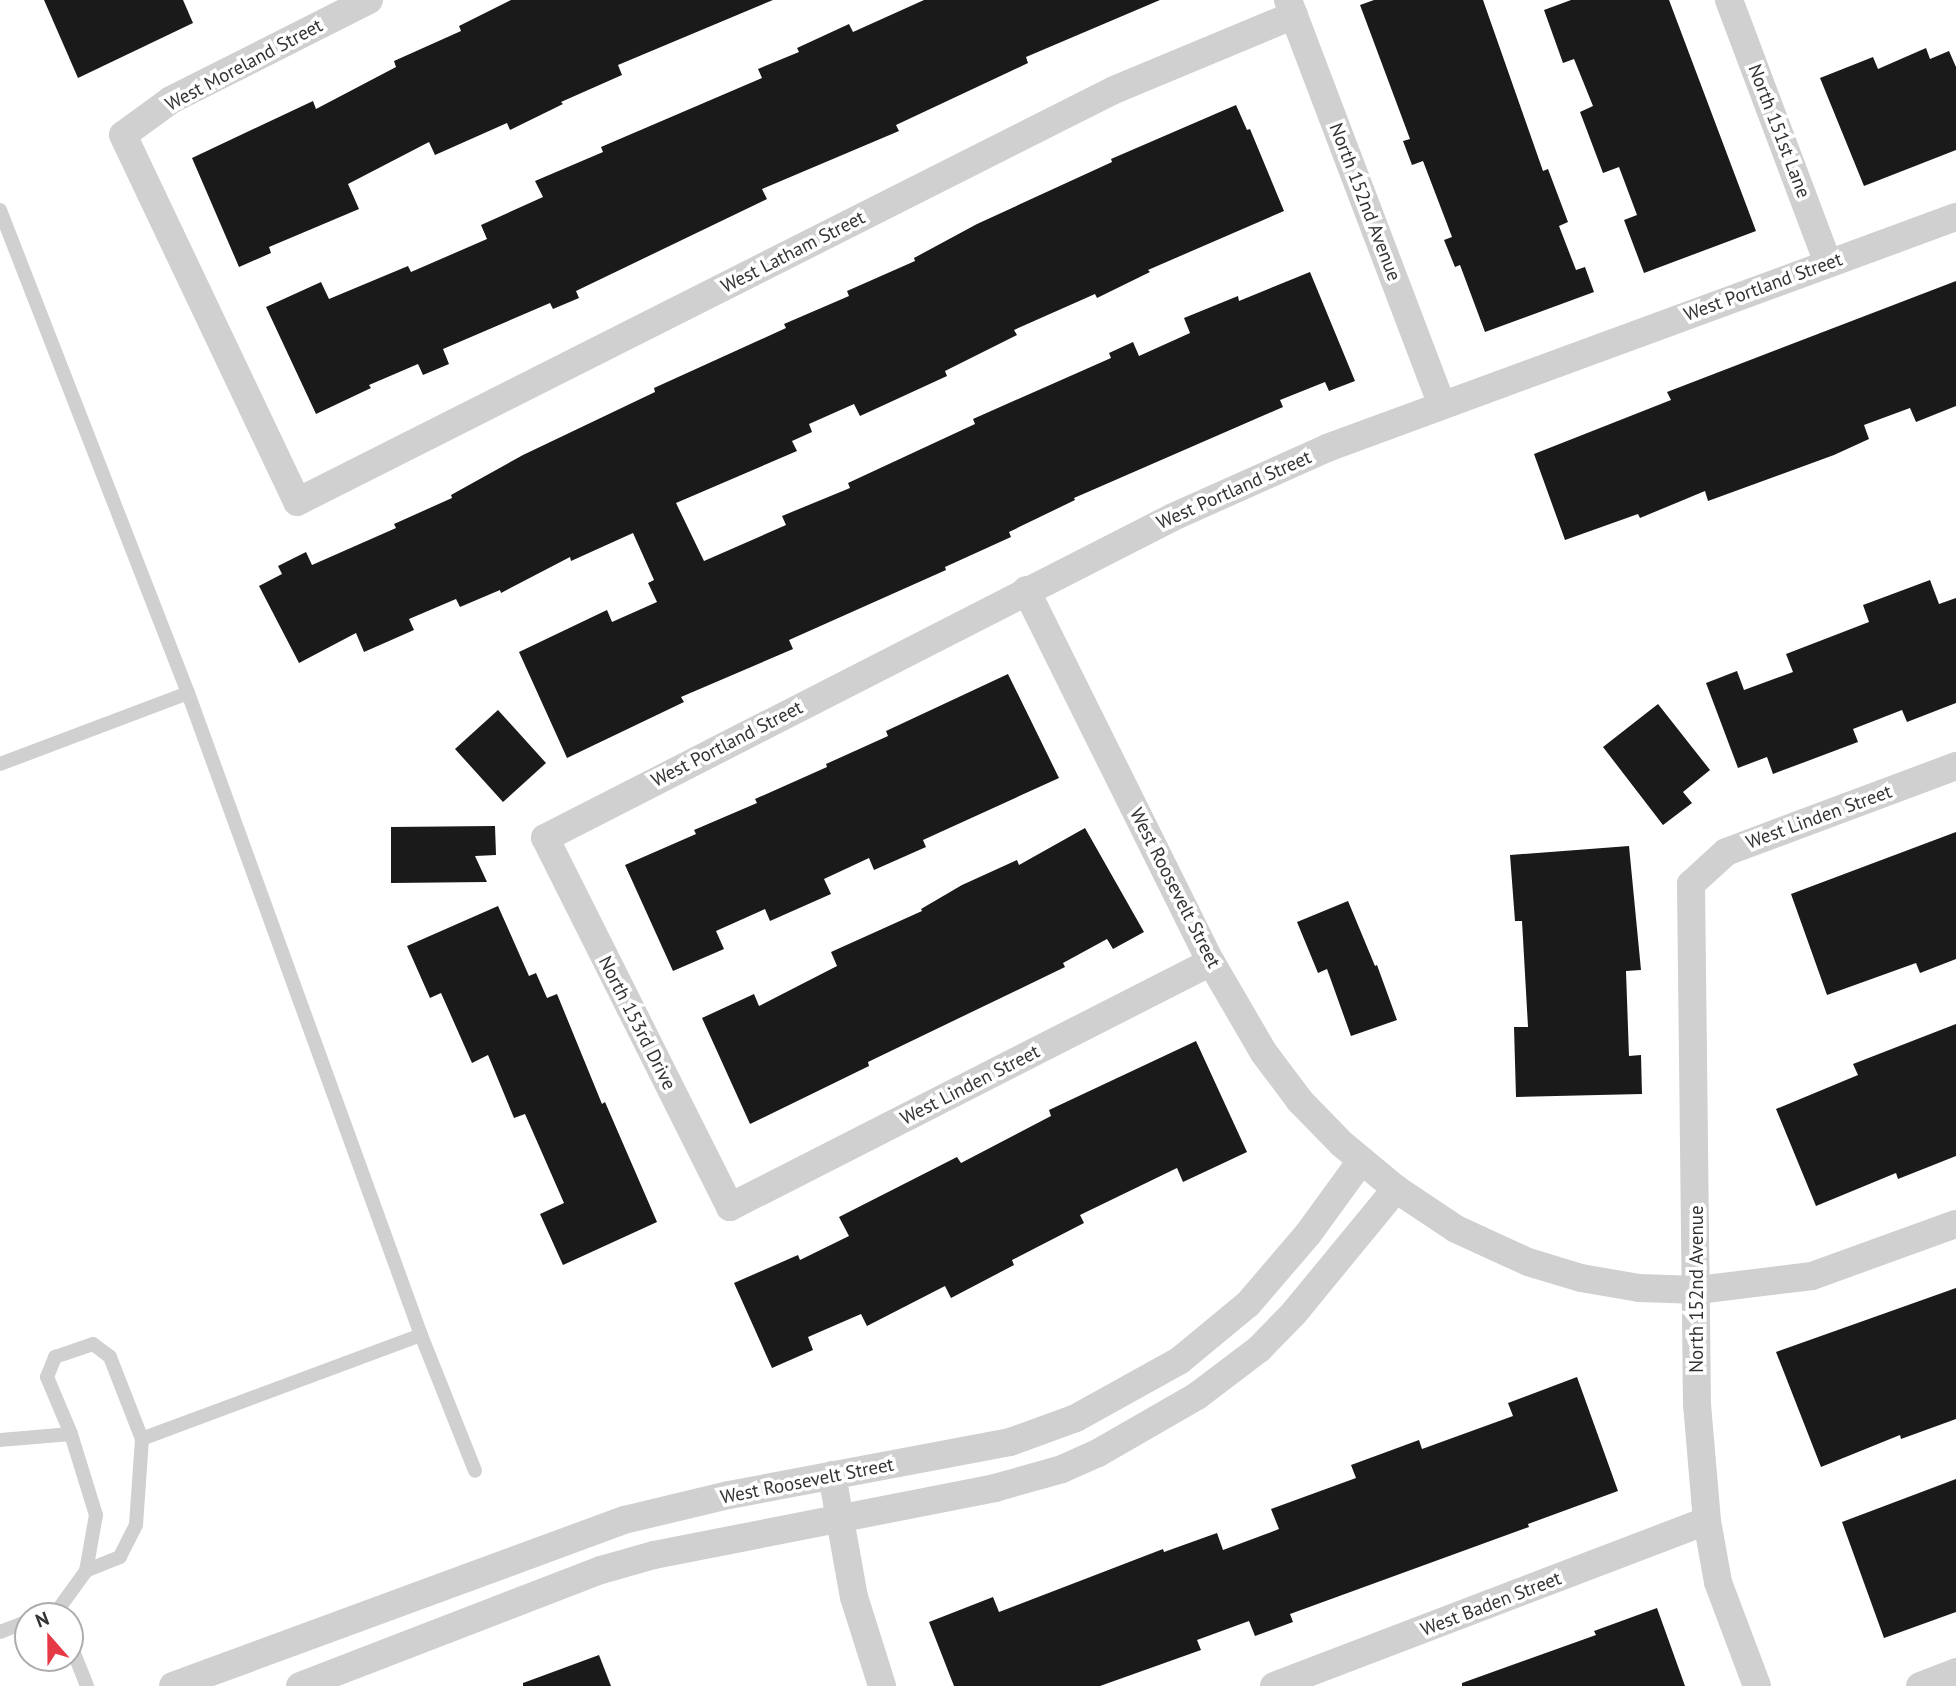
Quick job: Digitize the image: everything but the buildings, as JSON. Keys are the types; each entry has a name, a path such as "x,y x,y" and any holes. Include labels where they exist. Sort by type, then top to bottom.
{"street":[{"name":"West Moreland Street","path":"297,502 123,135 171,100 369,0"},
{"name":"North 151st Lane","path":"1730,0 1828,263"},
{"name":"North 152nd Avenue","path":"1291,7 1442,405"},
{"name":"West Latham Street","path":"297,502 1114,90 1291,7"},
{"name":"West Portland Street","path":"545,838 1026,590 1173,517 1328,448 1956,217"},
{"name":"West Roosevelt Street","path":"1026,590 1211,962 1264,1053 1300,1101 1361,1160 1396,1189 1455,1229 1528,1262 1581,1278 1639,1288 1698,1290 1812,1276 1956,1224"},
{"name":"West Linden Street","path":"1691,884 1726,852 1956,766"},
{"name":"North 153rd Drive","path":"545,838 730,1207"},
{"name":"North 152nd Avenue","path":"1691,884 1698,1290 1697,1405 1707,1521 1717,1582 1757,1686"},
{"name":"West Linden Street","path":"730,1207 1211,962"},
{"name":"West Roosevelt Street","path":"173,1686 593,1530 667,1508 1010,1442 1076,1418 1179,1361 1257,1294 1308,1234 1361,1160"},
{"path":"300,1686 601,1570 702,1544 840,1519 1029,1479 1062,1469 1130,1437 1197,1396 1259,1349 1294,1313 1396,1189"},
{"path":"832,1475 854,1597 882,1686"},
{"name":"West Baden Street","path":"1274,1686 1707,1521"},
{"path":"1920,1686 1956,1672"}],"lane":[{"path":"0,210 187,693 421,1335 475,1471"},
{"path":"0,764 187,693"},
{"path":"142,1439 421,1335"},
{"path":"65,1602 86,1571 96,1515 71,1434 47,1377 55,1357 93,1344 110,1357 142,1439 136,1525 120,1557 86,1571"},
{"path":"0,1440 71,1434"}]}
